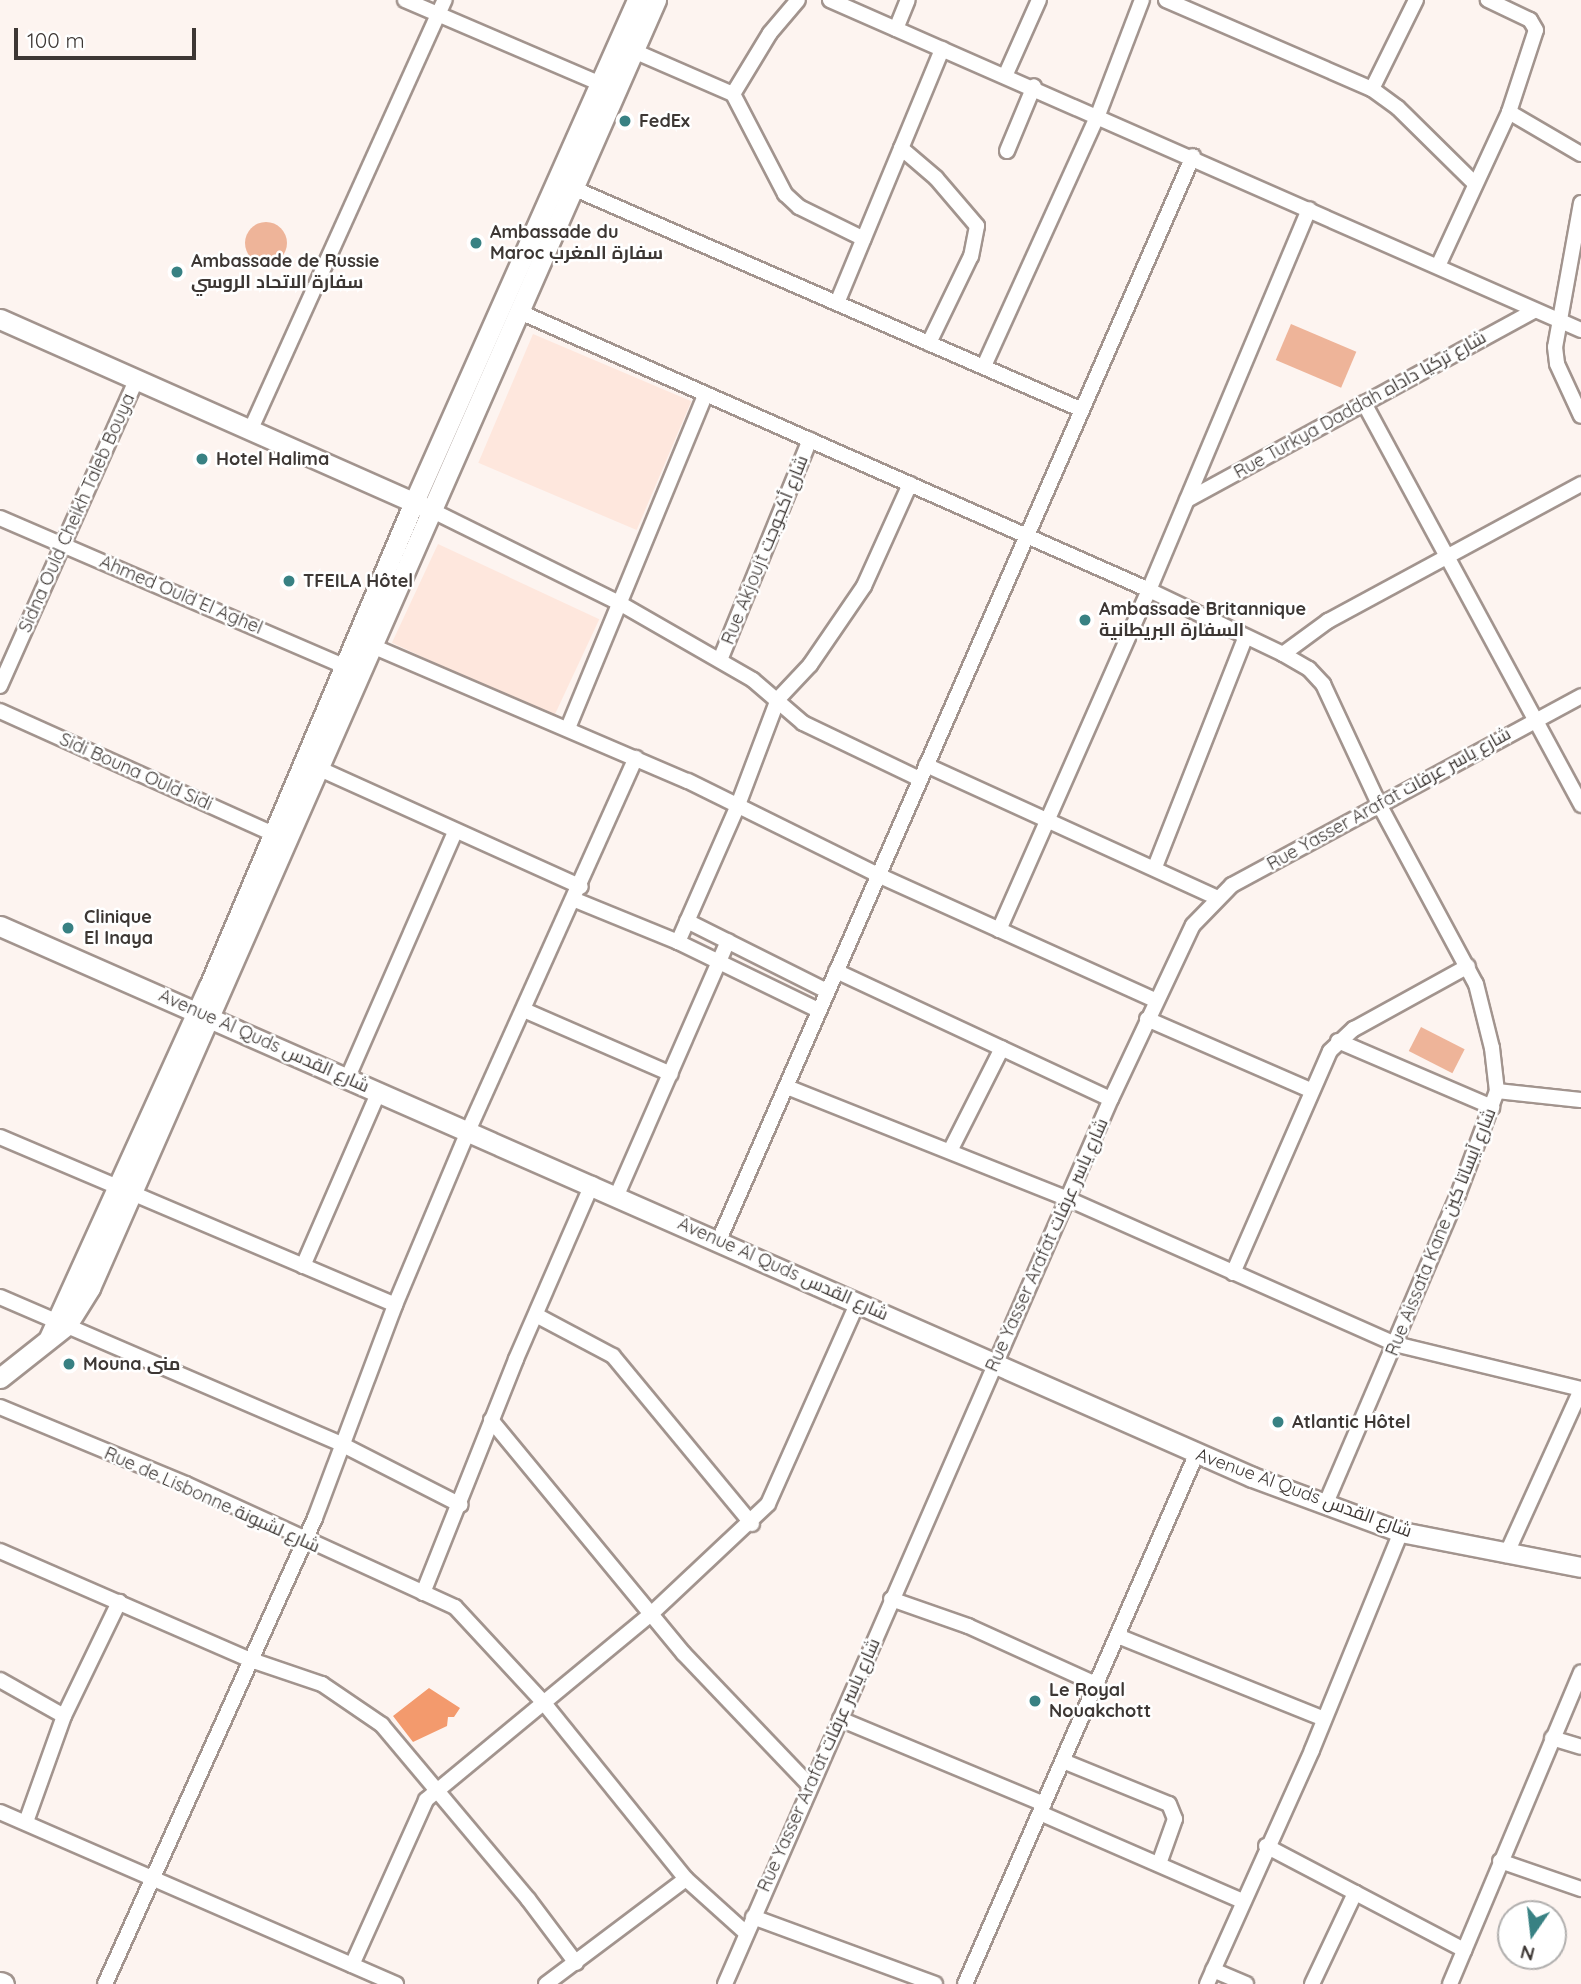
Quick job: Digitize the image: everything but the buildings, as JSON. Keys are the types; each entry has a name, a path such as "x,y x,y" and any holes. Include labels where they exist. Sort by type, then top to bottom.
{"street":[{"path":"405,0 599,83"},
{"path":"250,431 445,0"},
{"path":"204,1015 272,833 364,643 414,502 636,0"},
{"path":"364,643 435,512 656,0"},
{"path":"733,94 770,33 798,0"},
{"path":"830,0 1034,86 1581,330"},
{"path":"896,29 908,0"},
{"path":"1006,75 1040,0"},
{"path":"984,366 1098,115 1142,0"},
{"path":"1166,0 1372,89 1398,108 1475,184"},
{"path":"1372,89 1416,0"},
{"path":"1438,265 1509,112 1535,26 1488,0"},
{"path":"837,303 942,49"},
{"path":"634,51 733,94 785,194 799,207 864,239"},
{"path":"1007,151 1034,86"},
{"path":"1509,112 1581,154"},
{"path":"901,148 936,178 977,226 971,256 929,343"},
{"path":"719,1240 1080,409 1193,156"},
{"path":"575,189 1080,409"},
{"path":"1581,203 1555,354 1581,416"},
{"path":"999,930 1149,590 1309,209"},
{"name":"Rue Turkya Daddah شارع تركيا داداه","path":"1187,500 1534,311"},
{"name":"Rue Aissata Kane شارع آيساتا كين","path":"520,312 1149,590 1245,639 1283,654 1309,669 1323,684 1380,806 1468,966 1487,1024 1497,1091 1395,1345 1325,1505"},
{"path":"0,319 414,502 621,604 720,660 778,699 803,723 831,739 920,779"},
{"name":"Sidna Ould Cheikh Taleb Bouya","path":"0,686 137,378"},
{"path":"568,728 706,394"},
{"path":"1364,403 1446,560 1581,806"},
{"name":"Rue Akjoujt شارع أكجوجت","path":"720,660 810,440"},
{"path":"678,942 738,805 778,699 810,665 864,586 910,484"},
{"path":"1283,654 1328,621 1446,560 1581,484"},
{"name":"Ahmed Ould El Aghel","path":"0,518 352,670"},
{"path":"1155,867 1245,639"},
{"path":"364,643 636,758 878,875 1155,1000"},
{"path":"0,1378 57,1328 90,1288 124,1190 320,769 352,670"},
{"name":"Rue Yasser Arafat شارع ياسر عرفات","path":"725,1984 891,1599 1185,936 1216,897 1581,696"},
{"name":"Sidi Bouna Ould Sidi","path":"0,712 272,833"},
{"path":"105,1984 303,1540 343,1445 395,1305 469,1129 578,893 636,758"},
{"path":"926,765 1049,818 1216,897"},
{"path":"320,769 818,1010"},
{"path":"348,1077 455,832"},
{"path":"687,921 827,991"},
{"name":"Avenue Al Quds شارع القدس","path":"0,926 469,1129 1196,1455 1401,1532 1506,1555 1581,1567"},
{"path":"617,1195 728,941"},
{"path":"1233,1273 1310,1090 1338,1041 1468,966"},
{"path":"836,971 1111,1099"},
{"path":"524,1010 671,1074"},
{"path":"1147,1019 1310,1090"},
{"path":"1338,1041 1492,1107"},
{"path":"950,1151 1002,1048"},
{"path":"787,1087 1068,1199 1395,1345 1581,1389 1506,1555"},
{"path":"303,1266 379,1091"},
{"path":"1497,1091 1581,1100"},
{"path":"0,1137 395,1305"},
{"path":"423,1593 461,1505 491,1420 593,1184"},
{"path":"0,1297 57,1328 343,1445 461,1505"},
{"path":"352,1965 421,1807 438,1788 652,1613 752,1524 768,1504 858,1302"},
{"path":"536,1315 613,1356 752,1524"},
{"name":"Rue de Lisbonne شارع لشبونة","path":"0,1407 186,1484 303,1540 455,1607 544,1703 686,1879 746,1933"},
{"path":"491,1420 741,1718 810,1786"},
{"path":"965,1984 1098,1685 1196,1455"},
{"path":"1246,1984 1210,1977 1324,1719 1401,1532"},
{"path":"0,1551 251,1660 322,1685 382,1725 438,1788 576,1963"},
{"path":"891,1599 968,1626 1098,1685"},
{"path":"26,1822 64,1716 119,1602"},
{"path":"1118,1636 1324,1719"},
{"path":"1454,1983 1464,1950 1500,1861 1581,1672"},
{"path":"0,1680 64,1716"},
{"path":"840,1719 1042,1808 1242,1901"},
{"path":"1552,1738 1581,1747"},
{"path":"1063,1762 1169,1804 1175,1819 1159,1864"},
{"path":"0,1812 396,1984"},
{"path":"1266,1846 1464,1950"},
{"path":"1500,1861 1581,1889"},
{"path":"546,1984 686,1879"},
{"path":"1312,1984 1355,1893"},
{"path":"753,1917 935,1984"}],"shaded area":[{"path":"266,222 281,228 287,243 281,258 266,264 251,258 245,243 251,228"},
{"path":"1291,324 1356,352 1341,388 1276,360"},
{"path":"533,334 691,401 637,530 478,463"},
{"path":"438,544 599,619 553,718 392,643"},
{"path":"1421,1027 1465,1049 1452,1073 1409,1051"},
{"path":"429,1688 460,1708 454,1717 448,1717 447,1726 413,1742 393,1716"}],"place":[{"name":"FedEx","path":"625,121"},
{"name":"Ambassade du Maroc سفارة المغرب","path":"476,243"},
{"name":"Ambassade de Russie سفارة الاتحاد الروسي","path":"177,272"},
{"name":"Hotel Halima","path":"202,459"},
{"name":"TFEILA Hôtel","path":"289,581"},
{"name":"Ambassade Britannique السفارة البريطانية","path":"1085,620"},
{"name":"Clinique El Inaya","path":"68,928"},
{"name":"Mouna منى","path":"69,1364"},
{"name":"Atlantic Hôtel","path":"1278,1422"},
{"name":"Le Royal Nouakchott","path":"1035,1701"}]}
